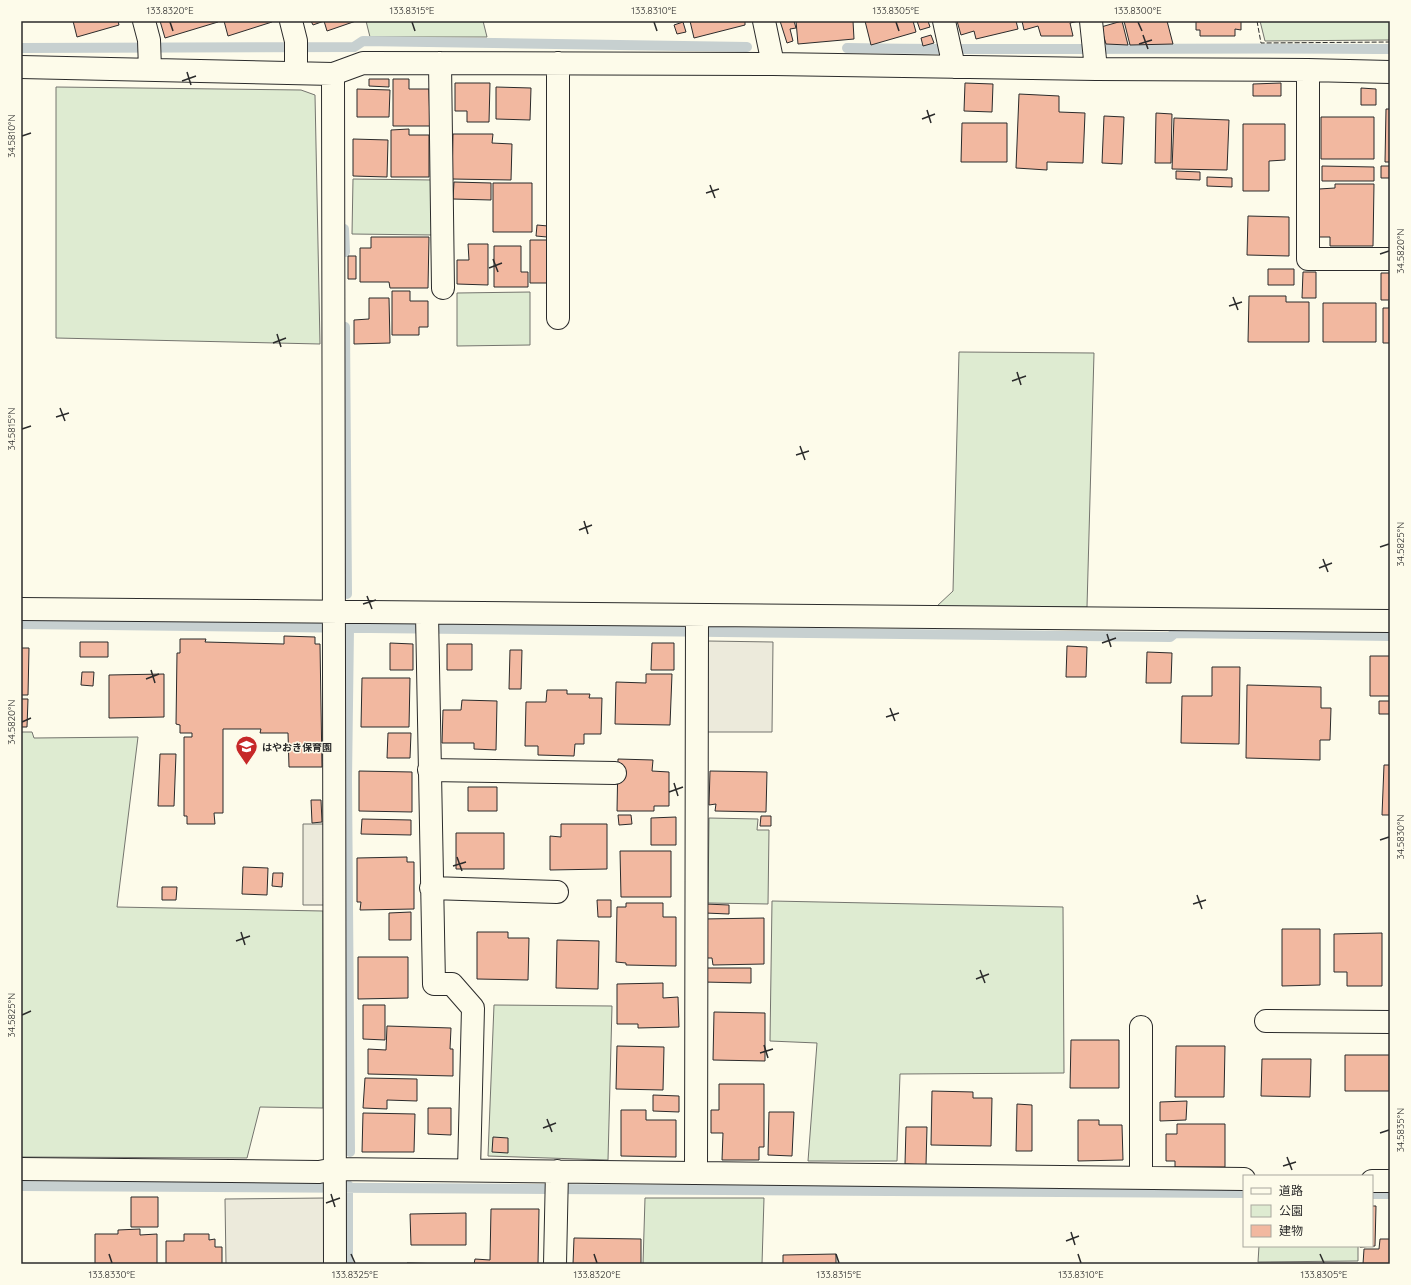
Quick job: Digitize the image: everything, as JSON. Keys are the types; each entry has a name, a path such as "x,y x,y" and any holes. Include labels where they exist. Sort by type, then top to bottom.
{"street":[{"path":"764,21 773,64"},
{"path":"1091,21 1095,58"},
{"path":"333,74 363,63 773,64 950,46 1095,58 1308,70 1390,72"},
{"path":"21,68 148,47 295,48 333,74"},
{"path":"440,63 443,288"},
{"path":"558,63 558,318"},
{"path":"1308,70 1308,259 1390,259"},
{"path":"333,74 335,1264"},
{"path":"21,609 334,625 427,625 697,619 1390,621"},
{"path":"696,1173 697,619"},
{"path":"427,625 434,984 452,984 473,1008 469,1170"},
{"path":"429,770 615,773"},
{"path":"431,888 557,892"},
{"path":"1266,1021 1390,1022"},
{"path":"1141,1027 1141,1178"},
{"path":"21,1169 319,1172 335,1182 469,1170 556,1183 696,1173 1243,1179"},
{"path":"1373,1181 1390,1181"},
{"path":"555,1264 556,1183"}],"green space":[{"path":"366,21 483,21 487,37 370,37"},
{"path":"1260,21 1390,21 1390,40 1265,41"},
{"path":"56,87 301,90 315,95 320,344 56,338"},
{"path":"353,179 433,180 433,235 352,234"},
{"path":"530,292 530,345 457,346 457,293"},
{"path":"959,352 1094,353 1087,607 936,607 953,591"},
{"path":"21,732 32,732 34,738 138,737 117,907 323,911 323,1108 260,1107 247,1158 21,1157"},
{"path":"709,818 758,819 757,830 769,830 768,904 708,903"},
{"path":"772,901 1063,907 1064,1073 900,1074 897,1161 808,1161 817,1043 770,1041"},
{"path":"494,1005 612,1006 608,1160 488,1156"},
{"path":"645,1198 764,1198 762,1264 643,1264"},
{"path":"1259,1247 1358,1247 1358,1261 1258,1262"}],"shaded area":[{"path":"708,641 773,642 772,732 707,732"},
{"path":"303,824 324,824 326,905 303,905"},
{"path":"326,1198 326,1264 226,1264 225,1199"}],"building":[{"path":"73,21 118,21 119,25 77,37"},
{"path":"160,21 218,21 218,22 165,38"},
{"path":"224,21 271,21 272,22 228,36"},
{"path":"311,21 324,21 313,25"},
{"path":"324,21 356,21 327,31"},
{"path":"690,21 745,21 745,25 694,38"},
{"path":"780,21 794,21 796,28 790,29 793,41 787,43"},
{"path":"796,21 853,21 854,39 798,44"},
{"path":"865,21 913,21 916,32 871,45"},
{"path":"917,21 928,21 930,27 920,30"},
{"path":"957,21 1016,21 1018,29 976,39 974,31 961,35"},
{"path":"1022,21 1079,21 1070,23 1073,36 1041,36 1038,26 1024,30"},
{"path":"1122,21 1128,45 1106,44 1101,27"},
{"path":"1124,21 1167,21 1173,44 1130,45"},
{"path":"1196,21 1241,21 1241,30 1235,29 1235,36 1200,36 1200,30 1196,30"},
{"path":"683,22 686,32 677,34 674,25"},
{"path":"931,35 934,43 923,46 921,38"},
{"path":"369,79 389,79 389,87 369,86"},
{"path":"393,79 409,79 409,89 429,89 430,126 393,126"},
{"path":"455,83 490,83 489,122 467,122 467,111 455,111"},
{"path":"965,83 993,84 992,112 964,111"},
{"path":"1281,83 1281,96 1253,96 1253,84"},
{"path":"496,87 531,88 530,120 496,119"},
{"path":"1361,88 1376,89 1376,105 1361,105"},
{"path":"357,89 390,90 389,117 357,117"},
{"path":"1019,94 1059,96 1059,112 1085,113 1083,163 1047,162 1047,170 1016,168"},
{"path":"1386,109 1390,109 1390,162 1385,162"},
{"path":"1156,113 1172,114 1171,163 1155,163"},
{"path":"1104,116 1124,117 1122,164 1102,163"},
{"path":"1321,117 1374,117 1374,159 1321,159"},
{"path":"1174,118 1229,120 1227,170 1172,169"},
{"path":"962,123 1007,123 1007,162 961,162"},
{"path":"1243,124 1285,124 1285,160 1269,161 1269,191 1243,191"},
{"path":"409,129 409,135 429,135 429,177 391,177 391,130"},
{"path":"453,134 493,134 492,143 512,144 511,180 452,179"},
{"path":"353,139 388,140 387,177 353,176"},
{"path":"1322,166 1374,167 1374,181 1322,181"},
{"path":"1381,166 1390,166 1390,178 1381,178"},
{"path":"1176,171 1200,172 1200,180 1176,179"},
{"path":"1207,177 1232,178 1232,187 1207,186"},
{"path":"454,182 491,183 491,200 453,199"},
{"path":"493,183 532,183 532,232 493,232"},
{"path":"1335,184 1374,184 1373,246 1330,246 1330,237 1318,237 1319,189 1335,188"},
{"path":"1248,216 1289,217 1289,256 1247,255"},
{"path":"537,225 548,226 547,237 536,236"},
{"path":"371,237 429,237 428,288 390,288 389,282 360,282 360,248 371,248"},
{"path":"530,240 547,240 547,283 530,283"},
{"path":"468,244 488,244 488,285 457,284 457,260 469,260"},
{"path":"494,246 521,246 521,272 528,272 528,287 494,287"},
{"path":"348,256 356,256 356,279 348,279"},
{"path":"1268,269 1294,269 1294,285 1268,285"},
{"path":"1303,272 1316,272 1316,298 1302,298"},
{"path":"1381,273 1390,273 1390,300 1381,300"},
{"path":"392,291 410,291 410,301 428,301 428,327 419,327 419,335 392,335"},
{"path":"1249,296 1286,296 1286,302 1309,302 1309,342 1248,342"},
{"path":"369,298 389,298 390,343 354,344 354,320 369,319"},
{"path":"1389,301 1390,343 1383,343 1383,308 1389,308"},
{"path":"1323,303 1376,303 1376,342 1323,342"},
{"path":"284,636 315,637 315,644 320,644 322,767 289,767 288,733 260,733 261,729 223,729 223,813 214,813 215,824 187,824 187,816 184,816 184,737 192,737 192,733 180,733 180,725 176,724 177,653 180,653 180,639 206,639 205,642 284,644"},
{"path":"80,642 108,642 108,657 80,657"},
{"path":"390,643 413,644 413,670 390,670"},
{"path":"652,643 674,643 674,670 651,670"},
{"path":"447,644 472,644 472,670 447,670"},
{"path":"1067,646 1087,647 1086,677 1066,677"},
{"path":"21,648 29,648 28,695 21,695"},
{"path":"510,650 522,650 521,689 509,689"},
{"path":"1147,652 1172,653 1171,683 1146,683"},
{"path":"1370,656 1390,656 1390,696 1370,696"},
{"path":"1212,667 1240,667 1239,744 1181,743 1182,696 1212,696"},
{"path":"82,672 94,672 93,686 81,685"},
{"path":"164,674 164,717 109,718 109,675"},
{"path":"646,674 672,674 670,725 615,724 616,682 646,683"},
{"path":"362,678 410,678 409,727 361,727"},
{"path":"1247,685 1321,687 1321,708 1331,708 1330,740 1320,740 1320,760 1246,758"},
{"path":"547,690 567,690 567,694 590,694 589,698 602,698 601,734 584,734 584,744 575,744 574,756 538,755 538,746 525,746 526,702 546,702"},
{"path":"21,699 28,699 27,727 21,727"},
{"path":"462,700 497,701 496,750 474,749 474,743 442,743 443,710 461,710"},
{"path":"1379,701 1390,701 1390,714 1379,714"},
{"path":"388,733 411,733 410,758 387,758"},
{"path":"160,754 176,754 174,806 158,806"},
{"path":"618,759 653,760 652,771 669,772 669,806 654,806 654,811 617,811"},
{"path":"1384,765 1390,765 1390,815 1382,815"},
{"path":"359,771 412,772 412,812 359,811"},
{"path":"710,771 767,772 766,812 715,811 716,804 709,805"},
{"path":"468,787 497,787 497,811 468,811"},
{"path":"311,800 321,800 322,822 312,823"},
{"path":"618,815 631,815 632,824 619,825"},
{"path":"761,816 771,816 771,826 760,826"},
{"path":"676,817 676,845 651,845 651,818"},
{"path":"362,819 411,820 411,835 361,834"},
{"path":"561,824 607,824 607,869 550,870 550,836 561,837"},
{"path":"456,833 504,833 504,869 456,869"},
{"path":"620,851 671,851 671,897 621,897"},
{"path":"407,857 407,862 414,862 414,909 360,910 361,902 357,902 357,858"},
{"path":"243,867 268,868 267,895 242,894"},
{"path":"273,873 283,873 282,887 272,886"},
{"path":"162,887 177,887 176,900 162,900"},
{"path":"597,900 611,900 611,917 598,917"},
{"path":"626,903 663,903 663,917 676,917 676,966 626,965 626,963 616,962 617,907 626,907"},
{"path":"705,904 729,905 729,914 705,913"},
{"path":"411,912 411,940 389,940 389,913"},
{"path":"764,918 764,964 713,965 712,958 704,958 703,919"},
{"path":"1282,929 1320,929 1320,985 1282,986"},
{"path":"477,932 508,932 508,938 529,938 528,980 477,979"},
{"path":"1382,933 1382,986 1347,986 1347,972 1334,972 1334,934"},
{"path":"557,940 599,941 598,989 556,988"},
{"path":"358,957 408,957 408,998 358,999"},
{"path":"703,968 751,968 751,983 703,982"},
{"path":"663,983 663,998 678,997 679,1027 638,1028 638,1024 617,1024 617,984"},
{"path":"363,1005 385,1005 385,1040 363,1039"},
{"path":"714,1012 765,1013 765,1061 713,1060"},
{"path":"387,1026 451,1028 450,1049 453,1049 453,1076 368,1074 368,1049 386,1050"},
{"path":"1071,1040 1119,1040 1119,1088 1070,1088"},
{"path":"617,1046 664,1047 663,1090 616,1089"},
{"path":"1176,1046 1225,1046 1224,1097 1175,1097"},
{"path":"1345,1055 1390,1055 1390,1091 1345,1091"},
{"path":"1262,1059 1311,1059 1310,1097 1261,1096"},
{"path":"365,1078 417,1079 417,1101 387,1100 387,1109 363,1108"},
{"path":"719,1084 764,1084 764,1147 759,1147 759,1160 722,1160 723,1133 711,1133 711,1110 719,1110"},
{"path":"932,1091 973,1092 973,1098 992,1098 991,1146 931,1145"},
{"path":"653,1095 679,1096 679,1112 653,1111"},
{"path":"1187,1101 1186,1120 1160,1121 1160,1102"},
{"path":"1017,1104 1032,1105 1032,1151 1016,1151"},
{"path":"428,1108 451,1108 451,1135 428,1134"},
{"path":"621,1110 646,1110 646,1120 676,1120 676,1157 621,1156"},
{"path":"769,1112 794,1112 792,1156 768,1155"},
{"path":"363,1113 415,1114 414,1152 362,1152"},
{"path":"1078,1120 1099,1120 1099,1125 1122,1125 1123,1160 1078,1161"},
{"path":"1177,1124 1225,1124 1225,1167 1175,1167 1175,1161 1166,1161 1166,1134 1177,1134"},
{"path":"906,1127 927,1127 926,1165 905,1164"},
{"path":"493,1137 508,1138 508,1153 492,1152"},
{"path":"131,1197 158,1197 158,1227 131,1227"},
{"path":"1373,1206 1376,1206 1375,1246 1373,1246"},
{"path":"491,1209 539,1209 538,1264 474,1264 475,1259 490,1260"},
{"path":"466,1213 466,1245 411,1245 410,1214"},
{"path":"140,1229 140,1235 157,1234 157,1264 95,1264 95,1234 118,1234 118,1230"},
{"path":"184,1234 209,1234 209,1240 215,1239 215,1247 222,1247 222,1264 166,1264 166,1241 184,1241"},
{"path":"574,1238 641,1239 641,1264 573,1264"},
{"path":"1380,1239 1390,1239 1390,1264 1363,1264 1364,1249 1379,1249"},
{"path":"836,1254 836,1264 783,1264 783,1255"},
{"path":"407,1263 448,1264 407,1264"}],"waterway":[{"path":"21,48 354,47 363,41 747,47"},
{"path":"847,48 1390,49"},
{"path":"344,229 345,252"},
{"path":"345,327 347,594"},
{"path":"21,624 1170,637 1175,633 1390,636"},
{"path":"349,629 347,780 350,1152"},
{"path":"348,1185 348,1264"},
{"path":"21,1186 1243,1193"},
{"path":"1373,1194 1390,1194"}],"fence":[{"path":"1257,21 1261,43 1390,42"}],"place":[{"name":"はやおき保育園","path":"246,766"}]}
